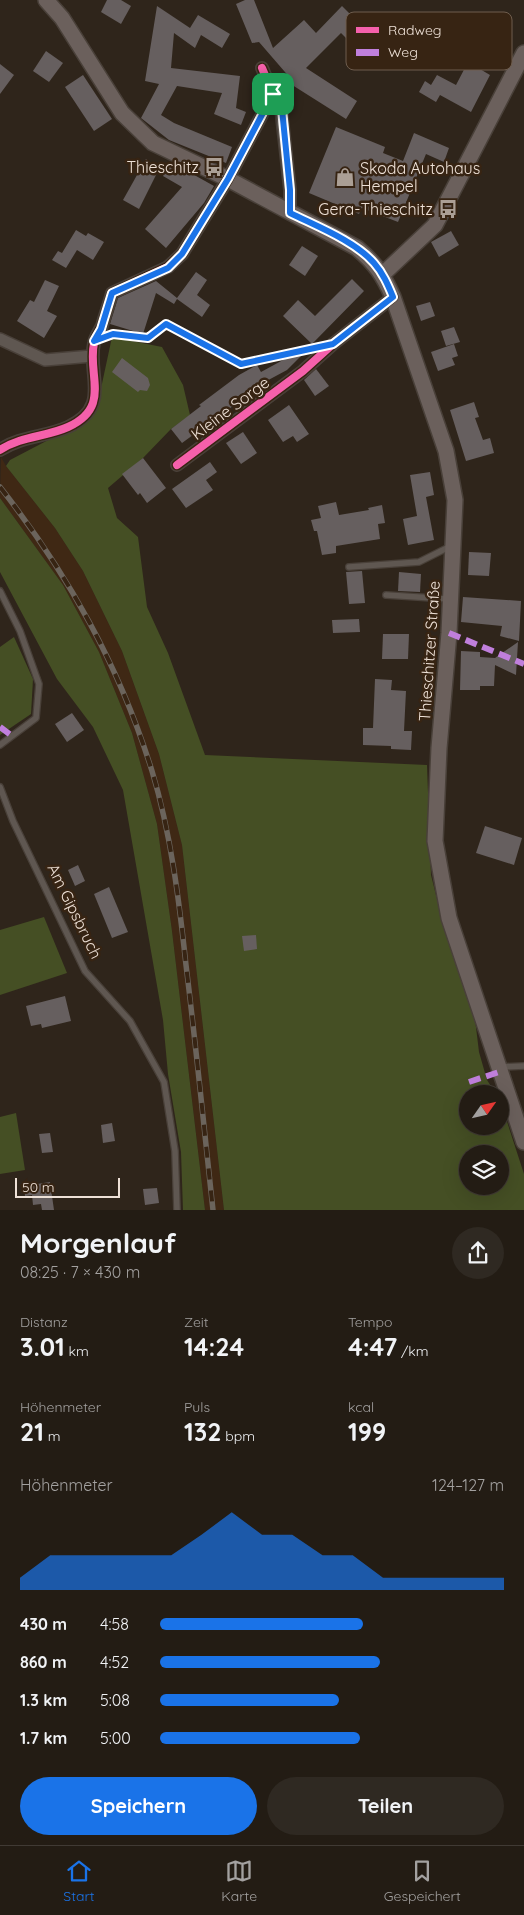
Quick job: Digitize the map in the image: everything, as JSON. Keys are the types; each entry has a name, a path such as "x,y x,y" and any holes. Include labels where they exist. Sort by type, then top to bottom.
{"main road":[{"name":"Thieschitzer Straße","path":"46,0 62,18 122,112 153,143 228,179 358,248 383,274 393,297 446,451 455,500 451,599 439,748 436,841 449,918 524,1142"},
{"path":"383,274 435,225 524,53"}],"street":[{"path":"262,68 273,94 282,109 290,190 290,213"},
{"path":"0,450 13,442 56,432 70,426 88,412 96,391 92,356 94,341 101,329 112,293 168,268 182,254 228,179 273,94"},
{"name":"Kleine Sorge","path":"177,465 303,370 393,297"},
{"path":"0,339 45,360 92,356"}],"lane":[{"path":"348,567 419,562 429,559 453,545"},
{"path":"0,591 20,631 40,684 36,718 0,745"},
{"path":"386,596 451,599"},
{"name":"Am Gipsbruch","path":"0,788 13,821 85,971 130,1021 164,1082 175,1151 177,1210"},
{"path":"500,1067 524,1066"}],"path":[{"path":"94,341 113,334 148,338 166,324 241,364 308,350"}],"shaded area":[{"path":"1,457 55,528 83,571 122,651 159,754 182,845 224,1210 205,1210 172,931 157,824 132,733 99,652 63,585 0,498"}],"green space":[{"path":"112,337 162,347 183,385 190,415 171,429 143,458 108,488 117,518 138,537 147,607 168,653 205,755 427,765 431,875 441,915 475,1019 479,1052 490,1085 459,1085 459,1135 509,1135 509,1128 524,1174 524,1210 224,1210 182,845 159,754 122,651 83,571 55,528 6,466 10,460 75,426 97,407"},
{"path":"0,498 63,585 99,652 132,733 157,824 172,931 205,1210 183,1210 181,1152 168,1074 163,1020 123,790 93,727 57,679 0,572"},
{"path":"14,637 33,679 31,714 0,735 0,647"},
{"path":"44,917 67,973 0,995 0,930"},
{"path":"16,1113 25,1170 0,1174 0,1117"}],"building":[{"path":"107,0 121,0 131,6 121,24 101,12"},
{"path":"245,0 254,0 273,48 304,20 316,33 342,6 348,12 346,12 346,38 341,33 306,68 357,101 346,119 289,83 291,79 259,42 252,43 236,4"},
{"path":"157,6 190,28 198,15 230,34 222,48 201,35 195,48 174,33 171,68 240,76 236,108 246,112 241,125 214,114 222,93 177,86 161,115 174,123 232,147 226,163 169,140 141,118 159,84 145,81"},
{"path":"46,51 63,63 49,82 33,71"},
{"path":"0,64 14,75 0,94"},
{"path":"464,70 482,70 490,75 471,112 440,95 436,102 419,92 425,81 431,85 437,75 456,85"},
{"path":"83,75 112,119 94,131 65,87"},
{"name":"Skoda Autohaus Hempel","path":"336,127 385,147 383,153 403,161 414,133 449,148 444,162 426,154 398,222 362,208 359,214 309,193"},
{"path":"146,159 159,169 139,209 123,200"},
{"path":"171,162 214,186 204,203 166,248 145,229 182,187 163,176"},
{"path":"76,230 86,236 88,233 104,242 93,260 77,250 66,268 52,260 58,251 62,253"},
{"path":"451,231 459,245 439,257 431,242"},
{"path":"302,246 318,256 305,276 289,265"},
{"path":"196,272 207,280 197,295 210,305 202,317 177,299 174,304 156,293 143,334 110,324 118,298 156,281 177,298"},
{"path":"352,279 364,291 312,344 283,316 298,300 315,316"},
{"path":"45,280 59,286 47,311 57,316 44,338 17,321 30,300 34,302"},
{"path":"430,302 435,316 421,321 416,306"},
{"path":"454,327 460,342 446,346 441,331"},
{"path":"454,344 458,356 452,358 455,365 438,371 431,352"},
{"path":"305,348 307,350 287,370 229,401 233,406 182,443 171,429 239,375 257,365 261,372"},
{"path":"122,358 148,378 150,385 147,391 140,390 138,392 112,372"},
{"path":"316,369 329,386 315,396 304,380"},
{"path":"474,402 479,417 475,418 483,440 490,438 494,453 466,461 450,410"},
{"path":"289,405 309,434 297,442 293,436 283,442 268,420"},
{"path":"243,432 257,453 241,464 226,443"},
{"path":"143,458 166,488 147,503 140,493 138,495 122,474"},
{"path":"210,462 217,472 206,480 213,490 186,508 172,489"},
{"path":"430,472 434,495 426,497 434,540 408,545 403,519 417,516 410,475"},
{"path":"336,502 339,515 369,510 368,508 382,505 385,523 378,524 380,539 336,546 336,553 322,555 317,531 314,531 311,520 321,518 318,506"},
{"path":"469,552 491,553 489,576 468,575"},
{"path":"362,571 365,603 349,604 346,572"},
{"path":"399,572 421,574 420,592 398,591"},
{"path":"463,597 521,601 519,641 500,636 502,626 461,622"},
{"path":"359,619 360,632 333,633 332,620"},
{"path":"383,634 409,634 408,659 382,659"},
{"path":"518,642 516,675 495,665 494,686 480,686 480,690 460,690 461,651 480,652 480,657 495,658"},
{"path":"375,679 392,680 391,690 406,691 404,731 412,731 411,750 391,749 391,746 363,745 363,728 373,728"},
{"path":"72,713 84,730 67,742 55,724"},
{"path":"485,826 522,838 514,865 476,853"},
{"path":"78,865 85,881 75,886 68,870"},
{"path":"109,887 128,932 112,938 94,894"},
{"path":"256,935 257,949 244,951 242,936"},
{"path":"65,996 71,1021 42,1028 41,1024 31,1026 26,1006"},
{"path":"112,1123 115,1141 103,1143 101,1125"},
{"path":"50,1133 53,1152 42,1153 39,1134"},
{"path":"50,1182 54,1210 42,1210 41,1204 33,1205 32,1195 25,1196 24,1186"},
{"path":"157,1188 159,1203 145,1205 143,1189"}],"railway":[{"path":"0,487 48,553 89,622 124,694 152,771 169,843 177,892 213,1210"}],"marked path":[{"path":"449,633 524,664"},
{"path":"0,727 12,736"},
{"path":"469,1082 502,1071"}],"cycle path":[{"path":"0,450 16,442 68,427 81,419 90,410 95,390 94,343 102,326 112,293 168,267 182,254 228,179 273,94 262,68"},
{"path":"177,465 303,371 333,344 393,297"}],"place":[{"name":"Thieschitz","path":"214,167"},
{"name":"Skoda Autohaus Hempel","path":"345,177"},
{"name":"Gera-Thieschitz","path":"448,209"}],"route":[{"path":"273,94 282,109 290,190 290,213 358,248 383,274 393,297 333,344 241,364 166,324 148,338 113,334 94,341 101,329 112,293 168,268 182,254 228,179 273,94"}]}
